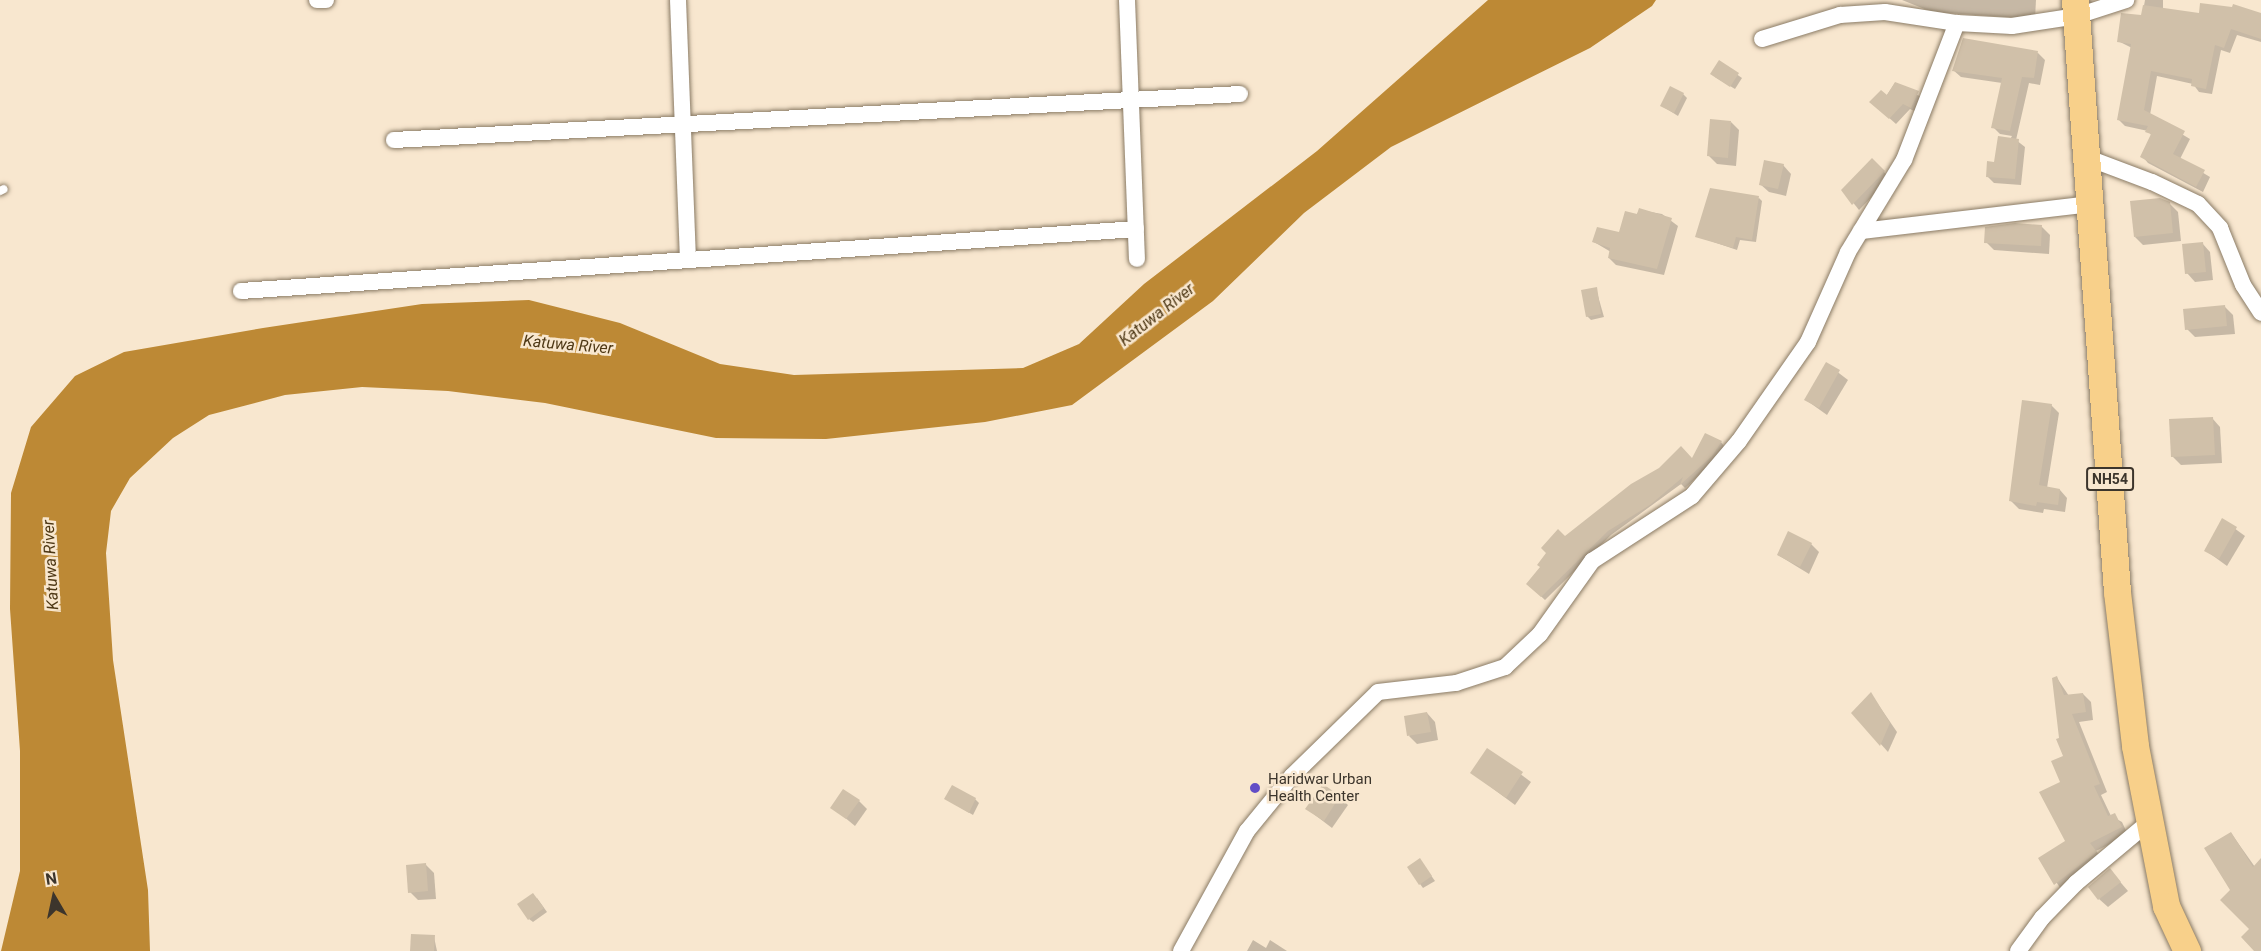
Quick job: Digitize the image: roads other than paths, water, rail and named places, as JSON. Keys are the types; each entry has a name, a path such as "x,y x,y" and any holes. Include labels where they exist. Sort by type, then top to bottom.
{"main road":[{"name":"NH54","path":"2076,8 2117,592 2134,746 2166,906 2187,951"}],"street":[{"path":"317,0 326,0"},
{"path":"678,0 688,260"},
{"path":"1126,0 1137,259"},
{"path":"1762,39 1840,15 1885,12 1957,22 2012,26 2076,8 2126,0"},
{"path":"1180,951 1247,831 1292,776 1378,692 1456,683 1505,667 1540,634 1592,561 1692,496 1739,441 1808,342 1861,231 1904,160 1957,22"},
{"path":"394,140 1240,93"},
{"path":"2088,158 2152,182 2198,204 2220,228 2243,285 2261,313"},
{"path":"1861,231 2091,204"},
{"path":"241,291 1136,229"},
{"path":"2018,951 2042,918 2076,883 2149,822"}],"water":[{"name":"Katuwa River","path":"1488,0 1656,0 1652,6 1590,48 1391,147 1304,213 1213,301 1072,405 985,422 826,439 716,438 545,403 448,391 362,387 285,395 209,415 173,438 130,478 111,511 106,553 113,660 148,890 150,951 1,951 20,871 20,751 10,609 11,493 31,427 75,376 124,352 263,328 422,304 529,300 620,323 720,364 794,375 1023,368 1079,344 1144,284 1317,151"}],"place":[{"name":"Haridwar Urban Health Center","path":"1255,788"}]}
